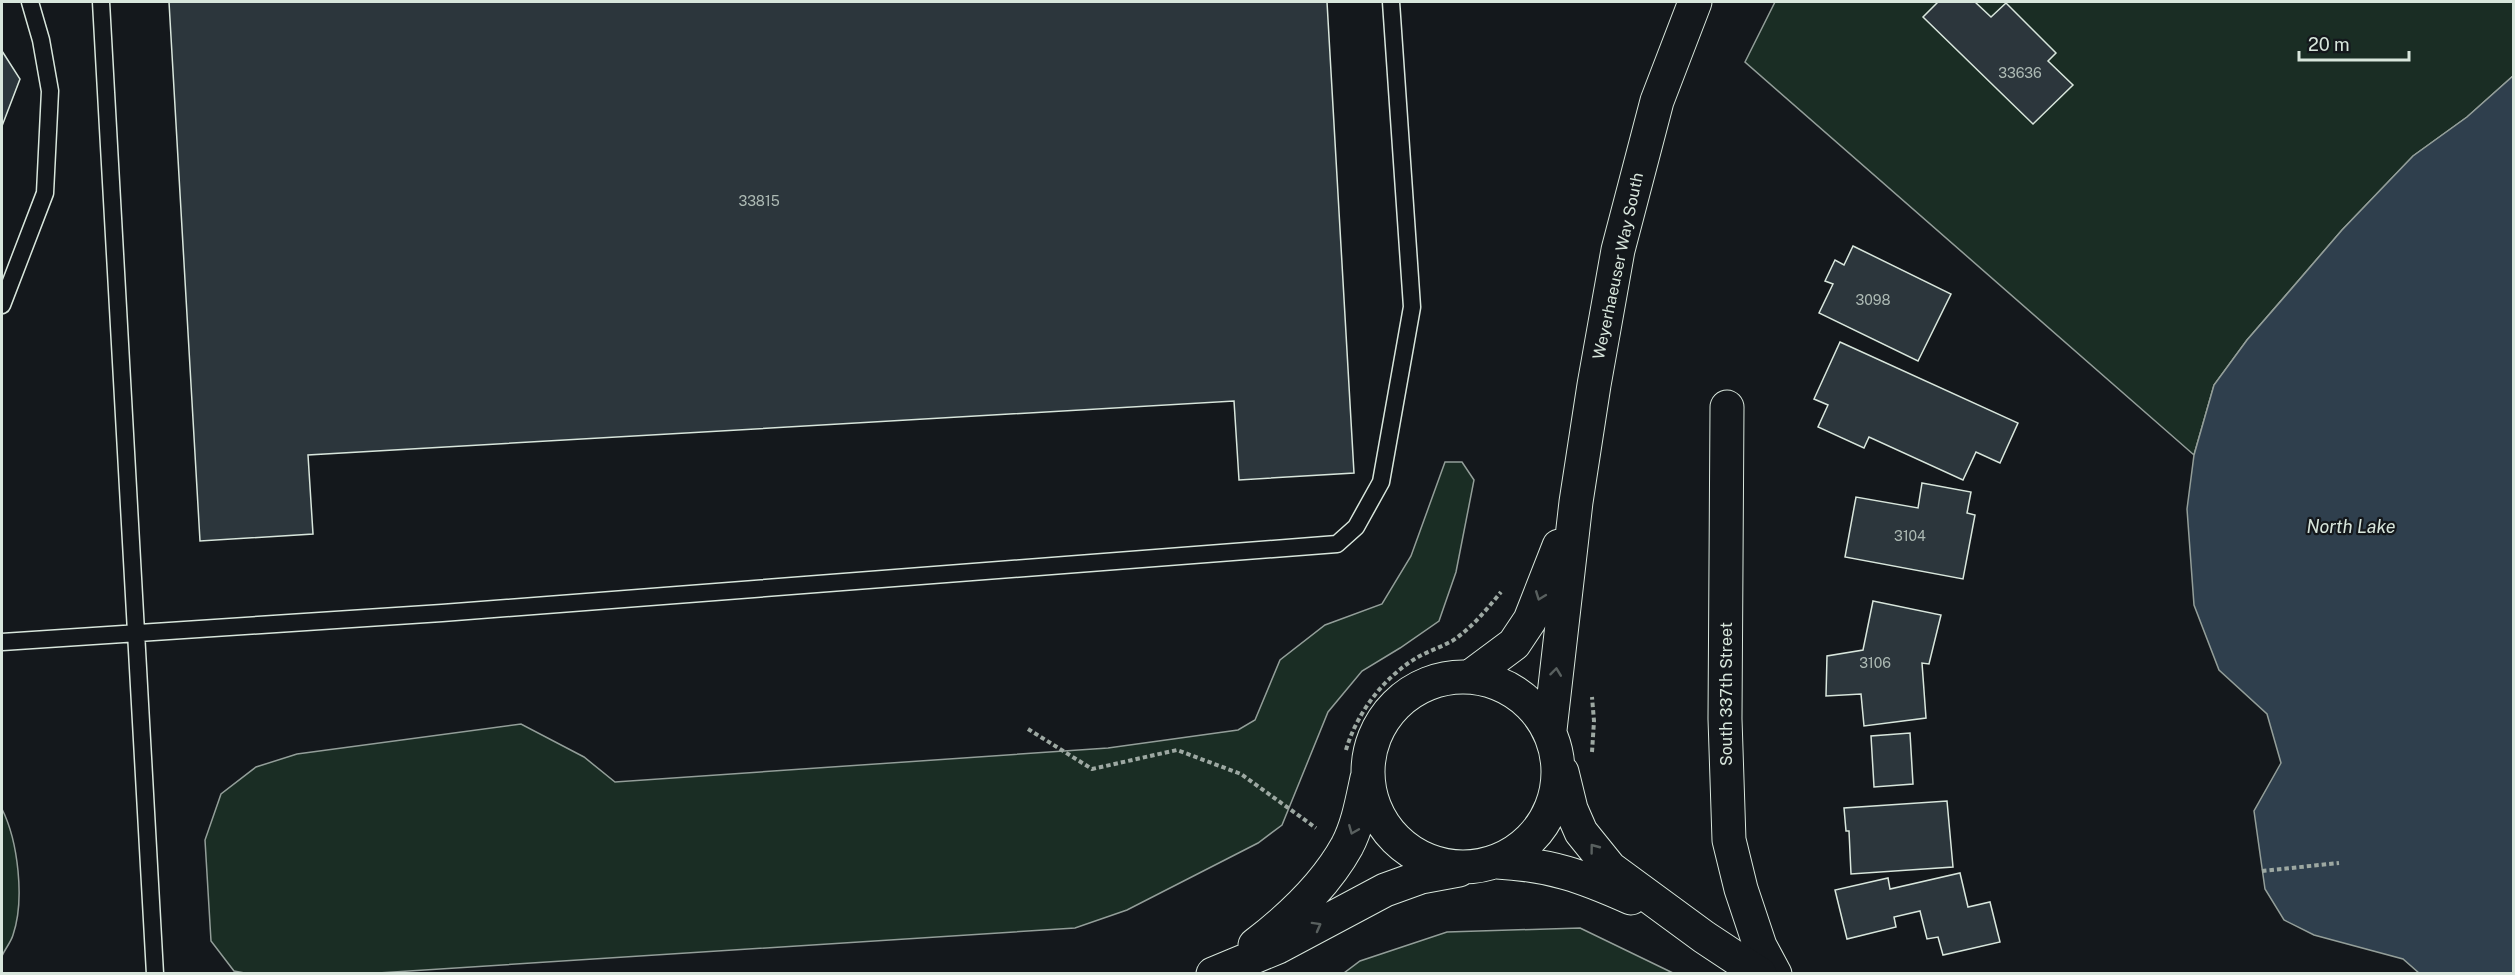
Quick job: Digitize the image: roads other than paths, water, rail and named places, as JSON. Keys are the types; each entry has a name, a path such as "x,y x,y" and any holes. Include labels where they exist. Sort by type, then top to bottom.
{"street":[{"name":"Weyerhaeuser Way South","path":"1550,730 1576,502 1618,250 1657,101 1695,2"},
{"name":"South 337th Street","path":"1727,407 1725,719 1729,840 1748,912 1760,946 1775,974"},
{"name":"Weyerhaeuser Way South","path":"1471,676 1514,644 1530,620 1576,502"},
{"path":"1220,971 1271,933 1308,897 1336,863 1358,819 1356,767 1387,714 1410,692 1440,679 1471,676 1504,684 1531,703 1550,730 1571,809 1581,832 1610,868 1704,937 1760,974"},
{"path":"1220,971 1278,947 1385,890 1421,877 1481,865 1524,847 1545,823 1557,794 1559,762"},
{"path":"1356,767 1388,830 1409,851 1437,864 1532,864 1582,876 1632,898 1704,937"}],"lane":[{"path":"2,305 45,193 50,91 41,40 30,2"},
{"path":"101,2 138,634 155,974"},
{"path":"2,642 138,634 1337,544 1356,526 1381,482 1412,307 1391,2"}],"water":[{"name":"North Lake","path":"2513,76 2513,973 2419,973 2403,959 2314,935 2284,920 2265,889 2254,811 2281,763 2267,714 2219,670 2194,605 2187,509 2194,455 2214,385 2247,340 2342,230 2413,156 2467,117"}]}
